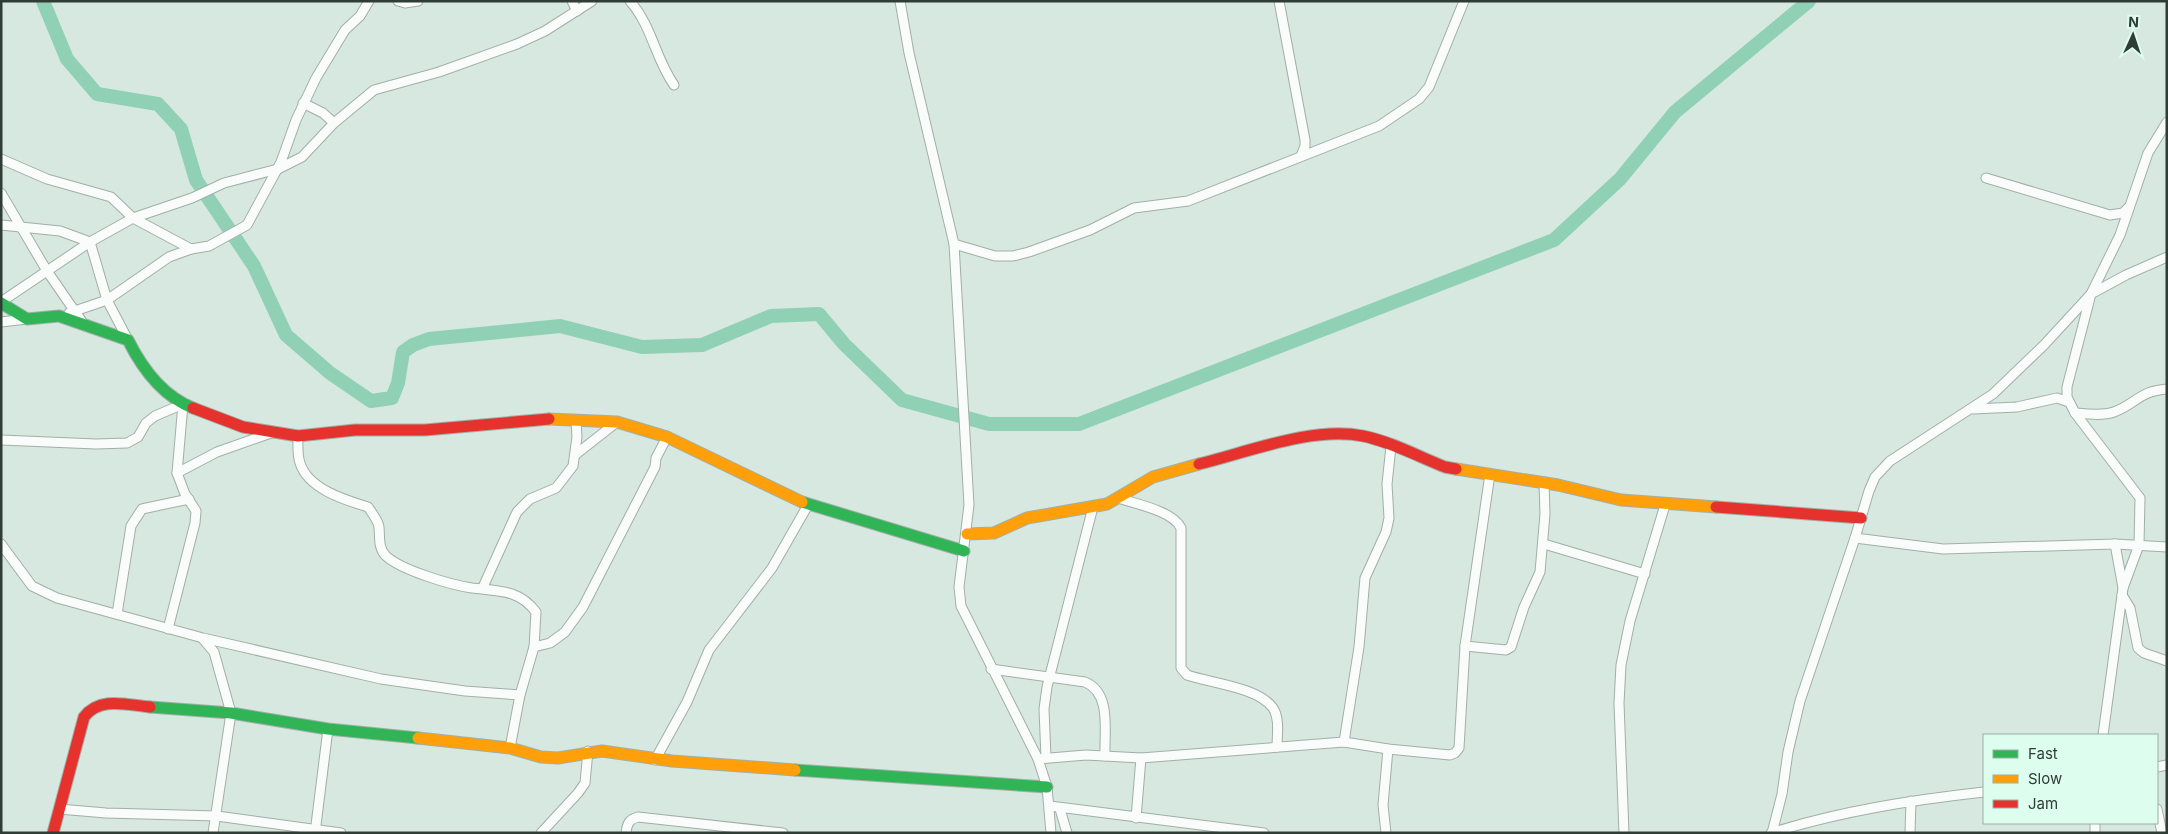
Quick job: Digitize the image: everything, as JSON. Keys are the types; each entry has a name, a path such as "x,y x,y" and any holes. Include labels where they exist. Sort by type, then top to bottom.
{"street":[{"path":"1,322 59,316 107,300 170,258 191,249 214,244 247,226 278,169 303,104 345,30 360,16 369,1"},
{"path":"398,1 405,4 418,1"},
{"path":"572,1 578,11"},
{"path":"27,319 1,303 90,242 133,218 192,198 224,183 278,169 302,157 334,123 374,90 439,72 517,44 545,31 592,1"},
{"path":"630,1 646,21 659,60 674,85"},
{"path":"900,1 909,53 954,244 969,505 967,534 959,587 961,606 991,669 1042,759"},
{"path":"1279,1 1305,140 1301,156"},
{"path":"954,244 995,256 1013,256 1090,230 1134,208 1188,201 1380,126 1419,99 1429,87 1464,1"},
{"path":"303,104 323,113 334,123"},
{"path":"2103,734 2122,591 2139,545 2141,505 2137,492 2075,413 2069,402 2067,387 2091,294 2120,235 2128,208 2139,184 2148,152 2167,122"},
{"path":"1,159 47,179 111,198 133,218 191,249"},
{"path":"1986,178 2110,215 2123,213 2128,208"},
{"path":"1,193 74,311 86,327"},
{"path":"1,225 22,226 73,234 90,242 107,300 136,356 150,377 183,404 243,427 298,436 355,430 425,430 540,419 617,422 667,437 808,505 964,551"},
{"path":"1771,833 1782,794 1788,752 1800,701 1869,491 1876,477 1890,462 1993,394 2091,294 2126,274 2167,257"},
{"path":"59,316 86,327 128,340"},
{"path":"2075,413 2111,413 2123,408 2143,393 2167,389"},
{"path":"1972,409 2017,407 2057,398 2069,402"},
{"path":"1,440 96,444 127,443 138,437 146,423 155,416 183,404"},
{"path":"168,629 195,523 196,511 177,473 183,404"},
{"path":"483,587 517,512 530,499 556,488 573,466 576,421"},
{"path":"575,455 617,422"},
{"path":"177,473 217,452 271,433"},
{"path":"967,534 994,533 1027,518 1093,507 1118,498 1152,477 1164,473 1304,437 1345,433 1365,436 1445,466 1544,482 1621,500 1861,518"},
{"path":"298,436 299,462 303,470 317,485 327,491 346,501 368,507 379,526 379,544 385,555 425,575 470,587 483,587 506,592 530,604 536,612 534,647 520,695 510,748"},
{"path":"534,647 550,643 565,632 583,607 655,468 656,458 667,437"},
{"path":"1344,742 1359,648 1366,578 1386,532 1389,518 1388,484 1391,446"},
{"path":"1042,759 1105,756 1141,758 1344,742 1388,749 1450,755 1455,753 1459,748 1464,646 1490,474"},
{"path":"1464,646 1506,650 1511,647 1524,607 1540,572 1544,544 1544,482"},
{"path":"1118,498 1170,516 1178,521 1181,528 1182,668 1187,675 1244,691 1265,700 1274,709 1277,720 1277,747"},
{"path":"116,614 131,526 136,514 142,509 189,499"},
{"path":"1624,833 1619,703 1621,665 1630,620 1665,504"},
{"path":"655,760 687,702 709,650 772,568 808,505"},
{"path":"1051,833 1048,787 1042,759 1044,709 1050,677 1093,507"},
{"path":"1855,538 1943,549 2115,544 2167,547"},
{"path":"1,544 32,586 57,598 203,638 397,682 465,691 520,695"},
{"path":"1544,544 1645,574"},
{"path":"2115,544 2122,591 2130,608 2138,648 2144,653 2167,659"},
{"path":"203,638 214,652 231,713 213,833"},
{"path":"991,669 1085,682 1094,686 1101,695 1105,756"},
{"path":"53,833 84,717 86,712 104,703 231,713 328,729 510,748 541,757 558,758 602,751 655,760 1048,787"},
{"path":"315,831 328,729"},
{"path":"1386,833 1383,805 1388,749"},
{"path":"541,833 585,783 588,752"},
{"path":"1136,818 1141,758"},
{"path":"1771,833 1829,816 1910,801 1983,792"},
{"path":"1910,801 1910,833"},
{"path":"1050,806 1060,809 1264,833"},
{"path":"59,809 106,813 216,816 315,831 341,833"},
{"path":"1060,809 1067,833"},
{"path":"2158,814 2162,833"},
{"path":"626,833 632,818 638,817 783,833"}],"waterway":[{"path":"43,1 67,59 97,94 158,104 181,129 196,180 254,266 286,335 330,373 371,401 392,398 398,383 403,352 413,345 429,339 560,326 642,347 702,345 771,316 819,314 844,344 902,400 989,424 1079,424 1554,240 1620,179 1675,112 1809,1"}],"traffic: fast":[{"path":"1,303 27,319 59,316 128,340 154,380 172,396 193,408"},
{"path":"802,502 964,551"},
{"path":"150,707 231,713 328,729 418,738"},
{"path":"795,770 1047,787"}],"traffic: slow":[{"path":"549,419 617,422 667,437 802,502"},
{"path":"967,534 994,533 1027,518 1107,504 1153,477 1199,464"},
{"path":"1456,469 1558,485 1621,500 1716,507"},
{"path":"418,738 510,748 541,757 558,758 602,751 672,761 795,770"}],"traffic: jam":[{"path":"193,408 243,427 298,436 355,430 425,430 549,419"},
{"path":"1199,464 1302,437 1344,434 1363,436 1383,442 1445,467 1456,469"},
{"path":"1716,507 1861,518"},
{"path":"53,833 84,717 90,710 106,704 114,703 150,707"}]}
